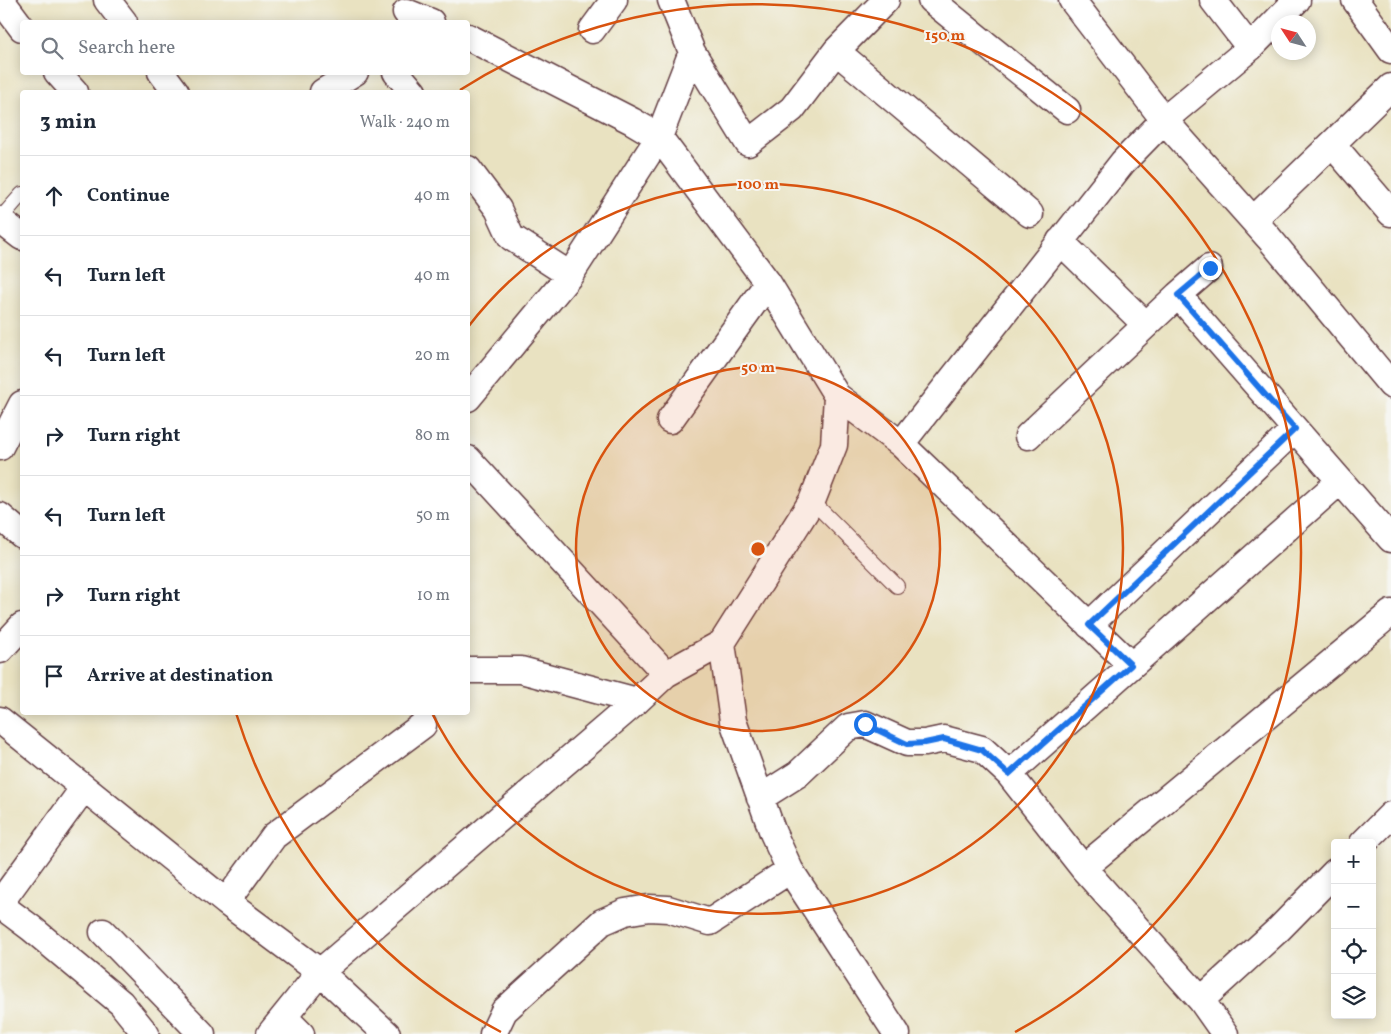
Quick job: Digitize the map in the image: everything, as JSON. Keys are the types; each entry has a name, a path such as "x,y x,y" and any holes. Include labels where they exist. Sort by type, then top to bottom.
{"street":[{"path":"1,0 20,25"},
{"path":"107,0 122,20"},
{"path":"592,30 614,0"},
{"path":"671,0 692,52 748,143 792,108 836,51 886,0"},
{"path":"931,0 1067,110"},
{"path":"1072,0 1164,120 1252,220 1391,384"},
{"path":"1213,0 1250,48"},
{"path":"901,444 1123,162 1164,120 1250,48 1297,0"},
{"path":"1355,0 1391,50"},
{"path":"405,12 426,20"},
{"path":"470,38 632,121 660,138 768,283 837,396 901,444 1131,665"},
{"path":"836,51 1030,214"},
{"path":"470,396 570,275 660,138 692,52"},
{"path":"60,75 73,90"},
{"path":"163,75 174,90"},
{"path":"326,90 350,75"},
{"path":"399,75 411,90"},
{"path":"1252,220 1391,87"},
{"path":"1332,144 1391,213"},
{"path":"470,172 498,209 511,237 570,275"},
{"path":"0,219 20,235"},
{"path":"1060,241 1146,325"},
{"path":"1028,436 1178,295 1210,268"},
{"path":"670,420 768,283"},
{"path":"1178,295 1391,539"},
{"path":"285,1028 320,972 637,701 666,674 722,643 812,501 834,446 837,396"},
{"path":"0,446 20,408"},
{"path":"1089,625 1295,429"},
{"path":"470,461 666,674"},
{"path":"1009,774 1340,481"},
{"path":"0,516 20,533"},
{"path":"1083,868 1391,613"},
{"path":"0,650 20,628"},
{"path":"722,643 734,721 773,833 790,870 894,1033"},
{"path":"470,670 521,670 637,701"},
{"path":"0,720 226,902 320,972 387,1034"},
{"path":"760,798 798,774 848,727 865,724 907,744 944,739 982,750 1009,774 1083,868 1201,1000 1225,1034"},
{"path":"226,902 274,836 423,725"},
{"path":"84,789 0,904 120,1004 146,1034"},
{"path":"1367,839 1391,815"},
{"path":"492,1034 504,1011 602,922 625,912 649,908 668,909 710,922 790,870"},
{"path":"1201,1000 1279,929 1331,876"},
{"path":"103,932 202,1034"}],"lane":[{"path":"0,219 20,196"},
{"path":"812,501 897,586"}],"route":[{"path":"865,724 907,744 944,739 982,750 1009,774 1131,665 1089,625 1295,429 1178,295 1210,268"}]}
